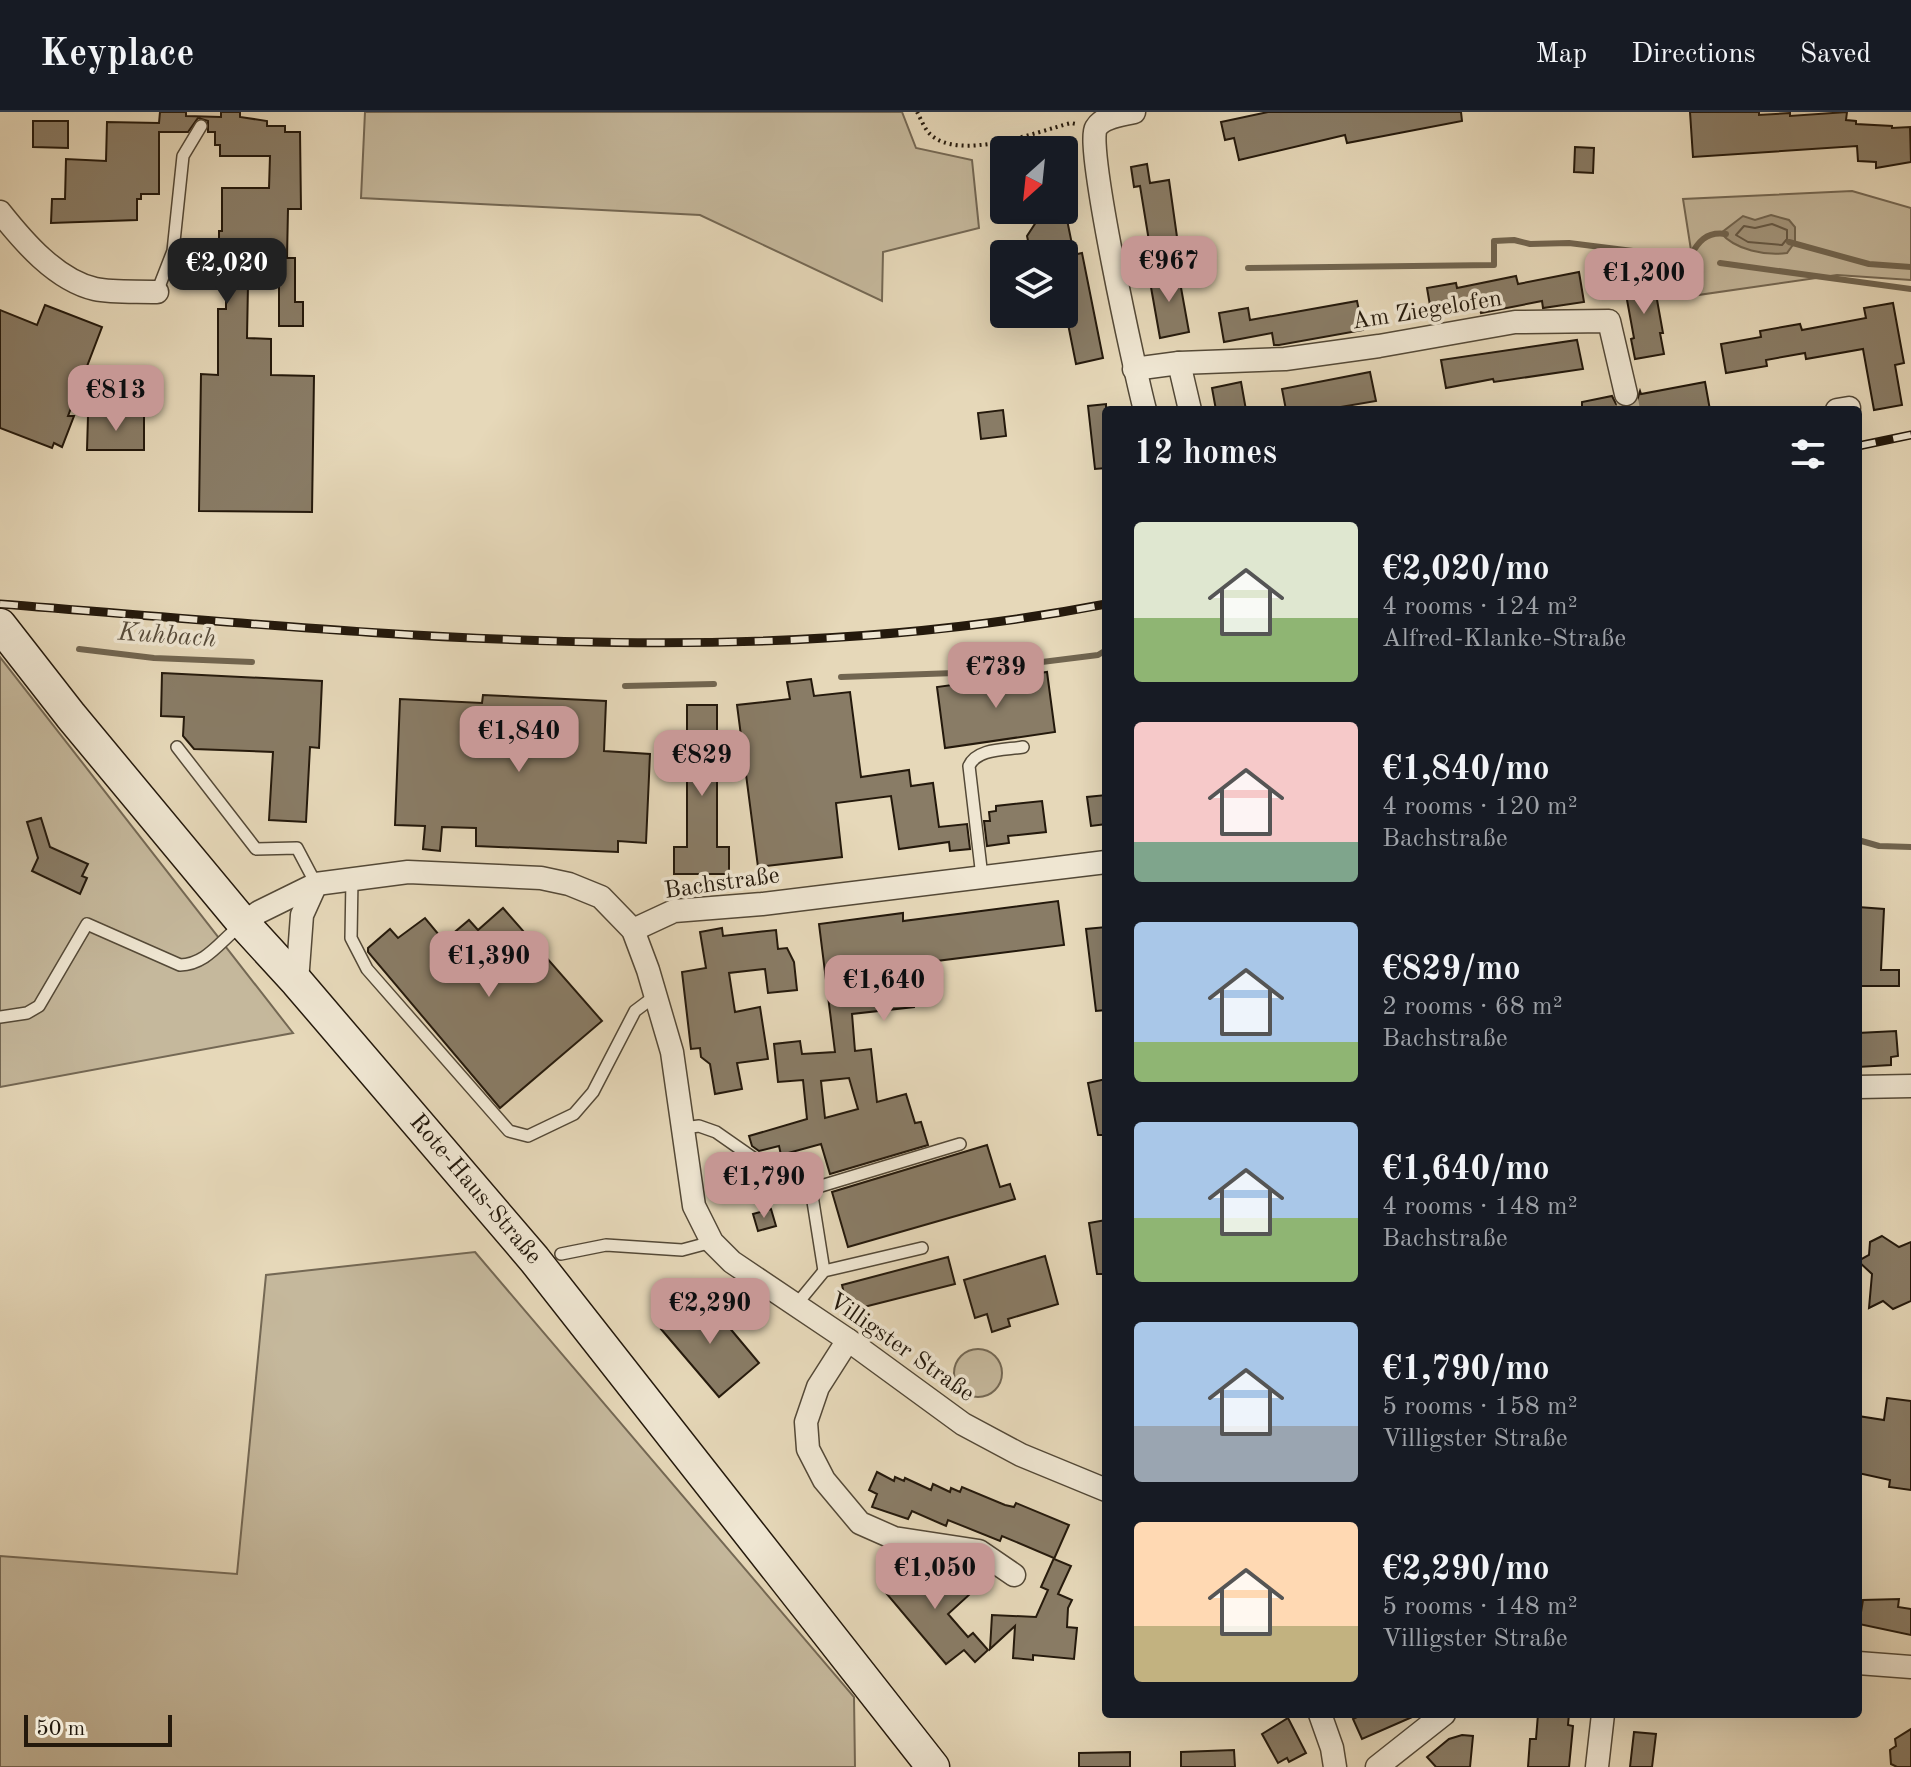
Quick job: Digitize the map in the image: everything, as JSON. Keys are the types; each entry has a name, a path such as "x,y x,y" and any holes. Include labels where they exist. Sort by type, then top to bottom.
{"main road":[{"name":"Rote-Haus-Straße","path":"0,625 71,716 243,923 534,1259 933,1767"}],"street":[{"path":"1134,112 1108,118 1096,129 1093,141 1097,177 1144,406"},
{"path":"0,212 23,241 66,277 94,289 157,292"},
{"name":"Am Ziegelofen","path":"1134,369 1179,363 1285,359 1515,322 1609,321 1626,394"},
{"path":"1179,363 1189,406"},
{"name":"Bachstraße","path":"633,930 674,911 762,904 1102,862"},
{"path":"243,923 316,884 408,872 541,878 569,884 601,897 633,930"},
{"path":"297,982 302,915 316,884"},
{"name":"Villigster Straße","path":"633,930 672,1052 694,1206 712,1242 732,1262 848,1340 963,1424 1021,1455 1102,1488"},
{"path":"1862,1087 1911,1086"},
{"path":"848,1340 818,1387 806,1422 808,1449 824,1480 860,1523 894,1538 979,1551 1014,1575"},
{"path":"1862,1663 1911,1667"},
{"path":"1321,1718 1335,1767"},
{"path":"1377,1767 1439,1718"},
{"path":"1597,1767 1603,1718"}],"lane":[{"path":"157,292 173,251 183,156 201,126"},
{"path":"177,747 256,849 297,848 316,884"},
{"path":"982,877 969,766 983,753 1023,747"},
{"path":"352,879 351,938 367,969 509,1131 528,1136 574,1114 593,1092 635,1011 655,996"},
{"path":"0,1017 27,1013 39,1006 87,924 180,965 191,965 203,959 243,923"},
{"path":"683,1128 699,1126 716,1132 759,1162 811,1189 960,1144"},
{"path":"811,1189 824,1271"},
{"path":"561,1254 606,1245 682,1250 712,1242"},
{"path":"796,1305 824,1271 922,1248"}],"path":[{"path":"917,112 927,132 950,145 977,146 1071,123 1096,129"}],"shaded area":[{"path":"365,112 902,112 916,148 972,160 979,228 883,252 882,301 700,215 361,198"},
{"path":"1852,191 1911,208 1911,280 1837,275 1698,295 1683,199"},
{"path":"0,657 293,1033 0,1087"},
{"path":"475,1252 854,1697 855,1767 0,1767 0,1556 237,1574 266,1275"},
{"path":"978,1349 987,1350 995,1356 1001,1364 1001,1382 995,1390 987,1396 978,1397 969,1396 961,1390 955,1382 954,1373 955,1364 961,1356 969,1350"}],"water":[{"path":"1771,215 1789,220 1795,227 1795,242 1787,253 1770,254 1751,250 1734,244 1721,233 1743,216 1755,220"}],"building":[{"path":"160,112 221,117 221,112 240,112 240,117 267,121 267,126 285,126 285,132 300,132 301,209 288,209 287,258 295,258 295,302 303,302 303,326 279,326 279,284 248,284 247,338 271,339 271,375 314,376 312,512 199,511 201,374 218,375 218,309 226,309 226,258 219,258 222,188 269,188 270,156 220,156 220,145 215,145 215,132 208,132 208,121 198,118 188,132 159,132 159,194 141,194 141,199 137,199 137,220 51,223 52,199 65,199 66,159 106,161 107,122 159,123"},
{"path":"1268,112 1461,112 1462,121 1347,143 1345,135 1239,160 1234,138 1225,140 1221,122"},
{"path":"1690,112 1790,113 1790,116 1847,112 1846,120 1856,121 1856,124 1910,127 1911,162 1876,168 1876,162 1858,161 1857,146 1693,157"},
{"path":"33,121 68,121 68,148 33,147"},
{"path":"1575,147 1594,148 1593,173 1574,172"},
{"path":"1147,164 1150,183 1169,180 1177,237 1149,241 1140,186 1134,187 1131,167"},
{"path":"1035,224 1068,224 1071,240 1028,240"},
{"path":"1082,253 1103,358 1076,364 1069,328 1078,328 1078,254"},
{"path":"1178,271 1189,332 1160,338 1149,276"},
{"path":"1579,272 1584,302 1543,308 1542,301 1481,313 1480,310 1432,317 1427,288 1456,283 1457,288 1516,276 1518,284"},
{"path":"1652,272 1664,354 1635,359 1623,278"},
{"path":"1357,301 1363,330 1279,345 1274,345 1272,333 1224,342 1219,313 1248,308 1250,320"},
{"path":"1893,303 1904,363 1895,365 1902,405 1874,410 1863,349 1806,359 1805,353 1766,360 1767,366 1726,373 1721,344 1761,337 1760,331 1800,324 1802,330 1866,318 1864,308"},
{"path":"45,305 102,327 68,416 74,416 62,447 54,443 52,448 0,428 0,310 37,325"},
{"path":"1577,340 1583,369 1494,382 1493,379 1446,388 1441,360"},
{"path":"1370,372 1376,401 1347,406 1285,406 1282,389"},
{"path":"1241,382 1245,406 1215,406 1212,388"},
{"path":"1705,382 1709,406 1632,406 1636,404 1640,391 1641,394"},
{"path":"1612,396 1616,404 1622,406 1582,406 1582,402"},
{"path":"1106,404 1102,406 1102,468 1095,469 1088,406"},
{"path":"1003,410 1006,436 981,439 978,413"},
{"path":"88,416 144,416 144,450 87,450"},
{"path":"1047,672 1055,732 945,748 937,687"},
{"path":"162,673 322,681 319,748 310,747 306,822 269,820 273,752 194,749 183,736 184,717 161,716"},
{"path":"811,679 814,696 850,692 861,777 909,770 911,786 933,783 939,827 967,824 970,849 950,851 949,842 899,849 891,796 836,803 842,857 758,867 737,705 790,699 787,682"},
{"path":"483,695 606,701 604,751 650,754 646,843 618,841 618,852 476,846 476,828 442,827 440,851 423,849 425,826 395,825 400,699 482,703"},
{"path":"687,705 717,705 717,847 729,847 729,874 674,874 674,847 687,847"},
{"path":"1102,795 1102,825 1091,826 1087,797"},
{"path":"1042,801 1046,832 1008,836 1009,843 987,846 984,821 990,821 989,812 996,811 996,806"},
{"path":"41,818 50,847 88,864 82,876 87,878 80,894 32,871 38,858 27,822"},
{"path":"1058,901 1064,945 913,964 914,1007 852,1014 855,1051 871,1049 877,1102 906,1094 915,1123 921,1122 928,1145 830,1174 821,1144 781,1155 779,1146 759,1151 752,1146 749,1136 807,1119 803,1080 778,1082 774,1044 800,1041 802,1054 835,1052 819,924 903,913 903,921","holes":["849,1078 858,1109 825,1118 821,1081"]},
{"path":"1862,907 1884,909 1881,970 1899,970 1899,986 1862,986"},
{"path":"503,908 602,1021 500,1108 368,952 368,948 390,929 398,938 425,918 444,941 469,920 478,930"},
{"path":"1102,927 1102,1010 1096,1011 1086,929"},
{"path":"722,928 723,936 776,930 778,949 787,948 794,962 797,990 768,993 765,969 729,973 735,1012 760,1007 768,1059 737,1063 742,1089 715,1094 710,1064 701,1057 700,1048 691,1049 682,972 706,968 700,932"},
{"path":"1896,1031 1898,1056 1891,1057 1891,1065 1862,1067 1862,1033"},
{"path":"1102,1080 1102,1135 1098,1135 1088,1083"},
{"path":"987,1145 1000,1187 1010,1184 1015,1199 848,1247 832,1192"},
{"path":"771,1209 776,1226 758,1231 753,1214"},
{"path":"1102,1221 1102,1274 1097,1274 1089,1223"},
{"path":"1882,1236 1899,1247 1911,1242 1911,1301 1893,1309 1883,1301 1869,1308 1872,1274 1862,1265 1862,1259 1869,1255 1870,1242"},
{"path":"1045,1256 1058,1304 1008,1319 1010,1326 992,1332 987,1314 975,1318 964,1280"},
{"path":"948,1257 955,1284 848,1311 842,1285"},
{"path":"702,1295 759,1363 719,1397 661,1329"},
{"path":"1887,1398 1911,1401 1911,1490 1889,1487 1890,1480 1862,1474 1862,1417 1884,1420"},
{"path":"877,1472 894,1481 895,1477 904,1481 905,1478 931,1490 933,1484 950,1492 951,1488 960,1492 962,1487 1005,1505 1014,1507 1016,1503 1069,1525 1054,1559 1071,1566 1058,1594 1072,1600 1068,1608 1067,1627 1077,1628 1074,1659 1033,1655 1033,1660 1013,1658 1015,1626 990,1649 992,1615 1036,1617 1048,1590 1041,1587 1054,1558 1002,1536 1000,1541 948,1520 946,1526 912,1511 908,1519 872,1507 877,1494 869,1490"},
{"path":"896,1558 937,1597 969,1570 981,1584 948,1614 968,1637 973,1633 988,1650 975,1662 964,1650 946,1664 886,1593 895,1586 881,1570"},
{"path":"1899,1599 1898,1607 1911,1609 1911,1635 1862,1625 1863,1600"},
{"path":"1288,1718 1306,1753 1289,1762 1287,1758 1278,1763 1262,1734"},
{"path":"1355,1718 1410,1718 1362,1739"},
{"path":"1538,1718 1569,1718 1568,1725 1573,1726 1569,1767 1528,1767 1530,1739 1536,1739"},
{"path":"1911,1729 1911,1767 1897,1767 1891,1764 1890,1750 1896,1746 1895,1739"},
{"path":"1634,1732 1656,1734 1652,1767 1630,1767"},
{"path":"1473,1736 1470,1767 1436,1767 1427,1757 1449,1739"},
{"path":"1234,1750 1235,1767 1181,1767 1181,1752"},
{"path":"1130,1752 1130,1767 1079,1767 1079,1753"}],"waterway":[{"path":"1248,268 1494,265 1494,241 1514,240 1530,244 1569,243 1689,258 1703,239 1713,234 1726,234"},
{"path":"1789,242 1869,264 1911,267"},
{"path":"1720,263 1911,289"},
{"name":"Kuhbach","path":"79,649 154,658 252,662"},
{"name":"Kuhbach","path":"841,677 955,673 1102,653"},
{"name":"Kuhbach","path":"625,686 714,684"},
{"name":"Kuhbach","path":"1862,841 1879,846 1911,847"}],"tunnel":[{"path":"1626,394 1628,406"}],"railway":[{"path":"1862,445 1911,435"},
{"path":"0,604 415,635 692,643 831,638 968,626 1102,605"}]}
